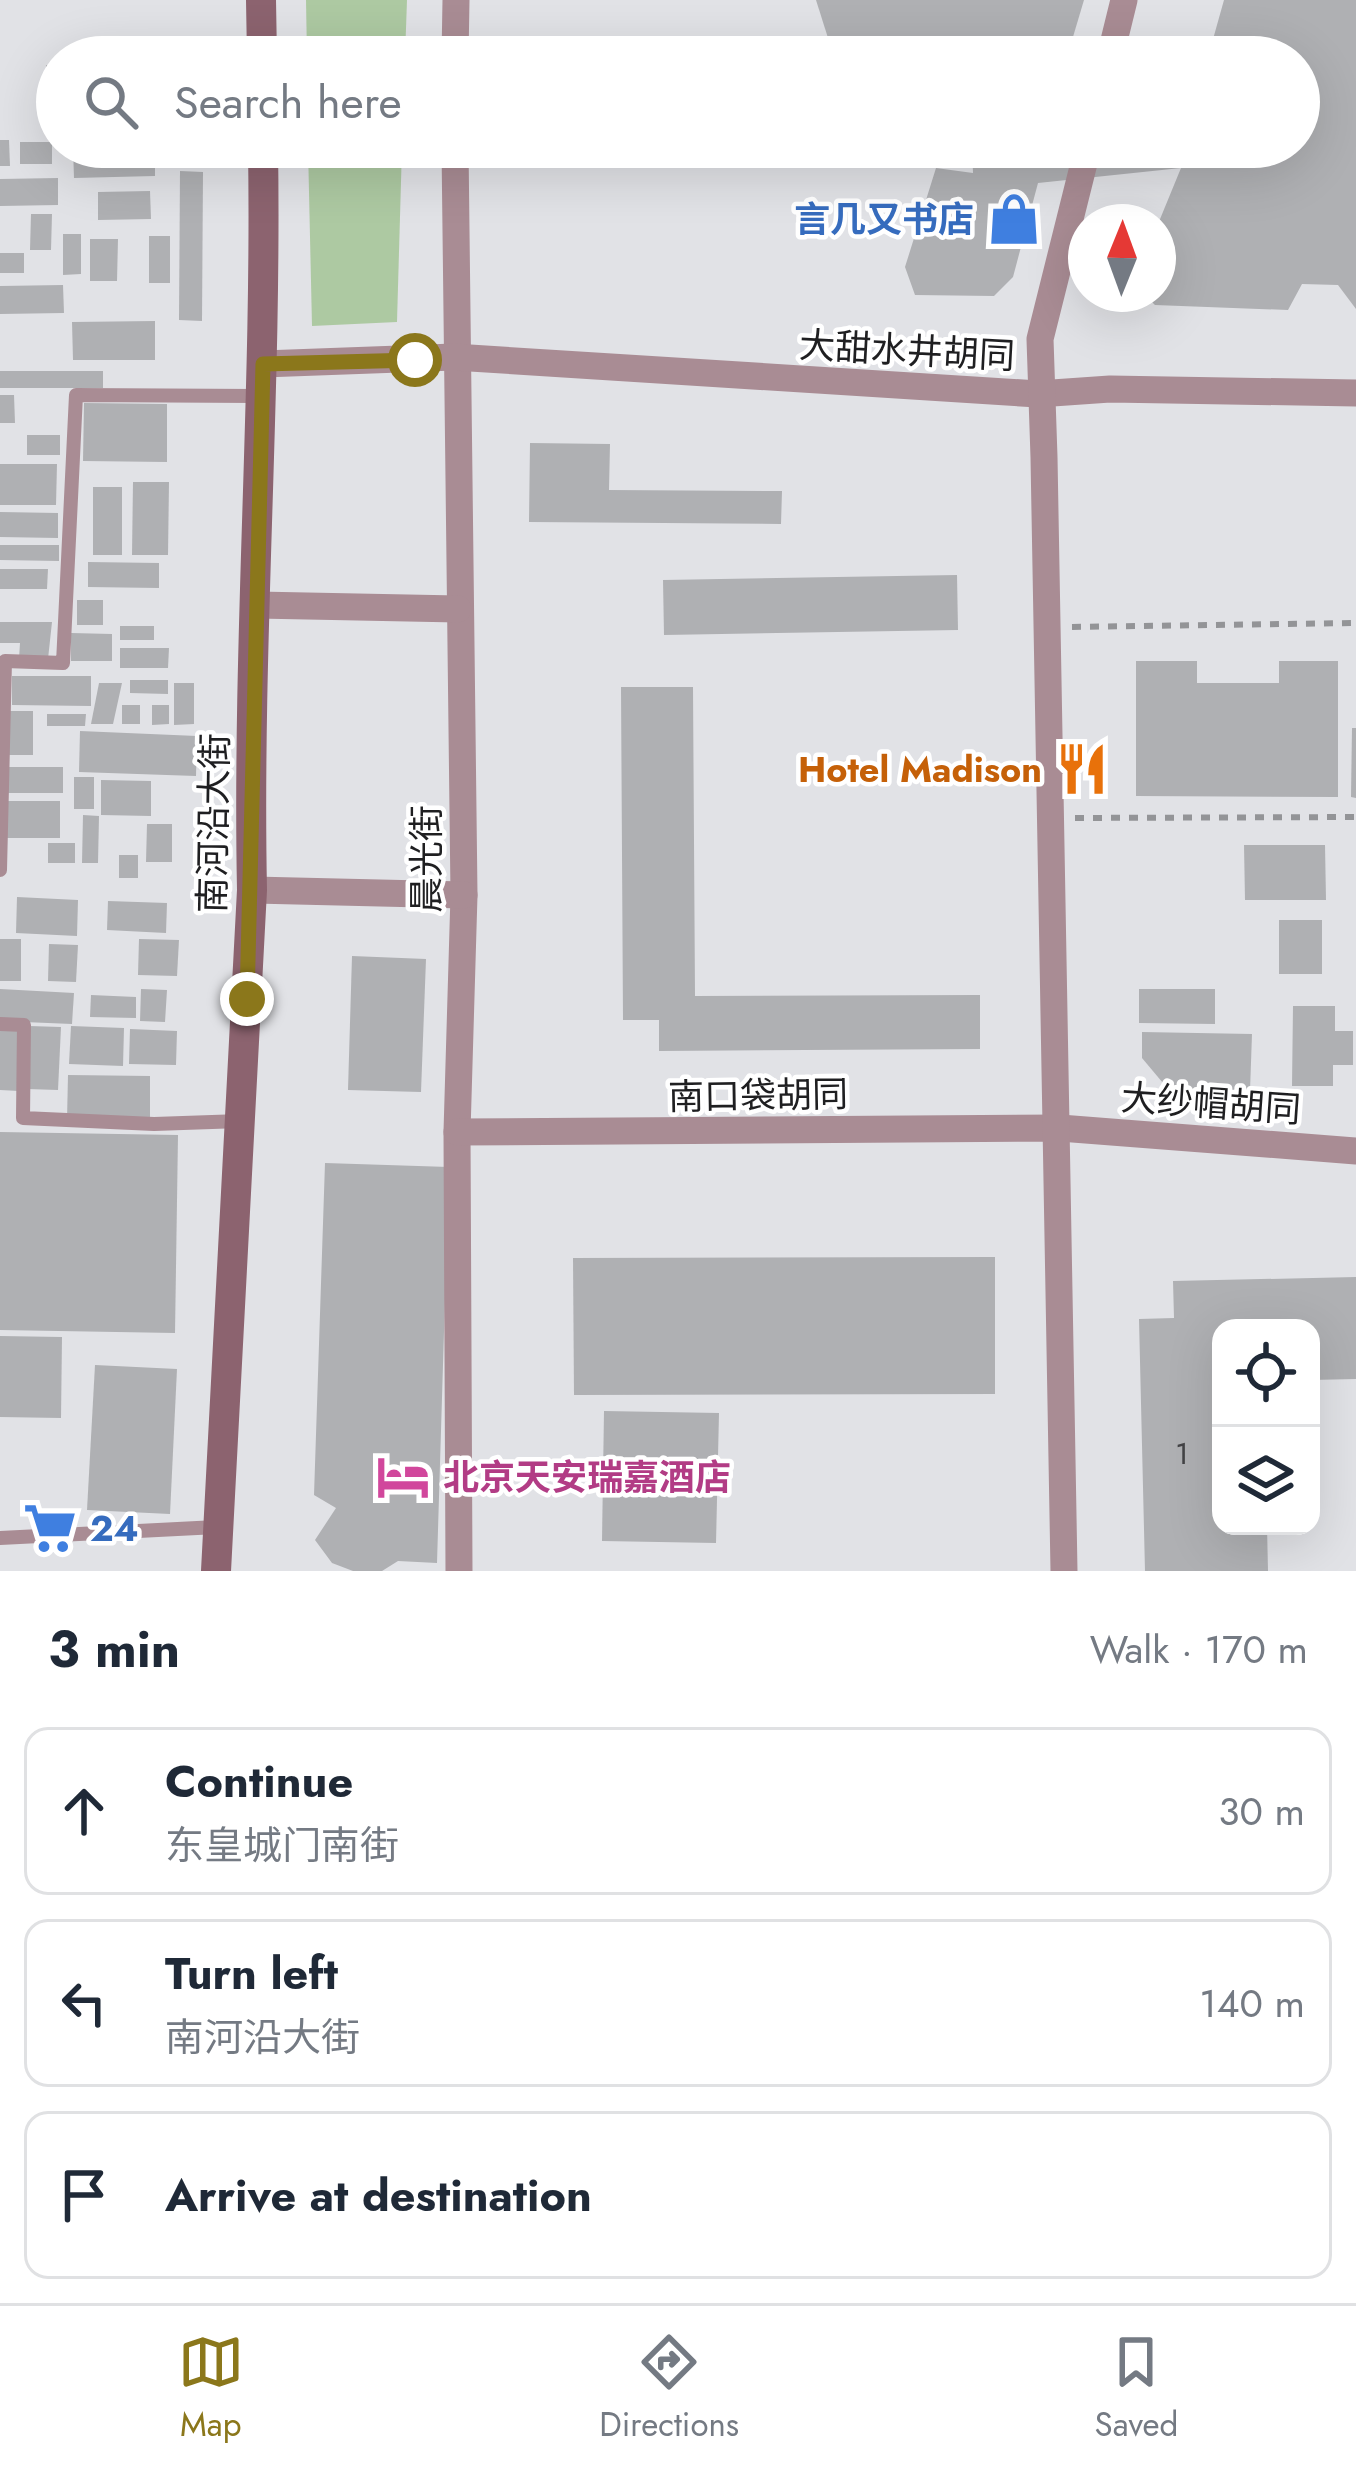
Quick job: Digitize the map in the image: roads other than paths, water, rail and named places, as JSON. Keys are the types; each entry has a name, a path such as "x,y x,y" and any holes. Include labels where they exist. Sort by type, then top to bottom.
{"main road":[{"path":"261,0 262,36"},
{"name":"南河沿大街","path":"216,1571 252,890 263,168"}],"street":[{"path":"455,36 456,0"},
{"path":"1115,36 1124,0"},
{"name":"晨光街","path":"455,168 464,895 457,1132 459,1571"},
{"path":"1064,1571 1049,628 1038,394 1040,339 1083,168"},
{"name":"大甜水井胡同","path":"263,364 454,357 1038,394 1110,389 1356,393"},
{"path":"257,605 458,609"},
{"path":"252,890 464,895"},
{"name":"南口袋胡同","path":"457,1132 1060,1128"},
{"name":"大纱帽胡同","path":"1060,1128 1356,1151"}],"lane":[{"path":"0,870 5,662 63,664 76,395 262,396"},
{"path":"0,1024 24,1025 23,1118 242,1121"},
{"path":"0,1538 217,1527"}],"place":[{"name":"言几又书店","path":"1014,219"},
{"name":"Hotel Madison","path":"1082,769"},
{"name":"北京天安瑞嘉酒店","path":"403,1477"},
{"name":"24","path":"50,1528"}]}
